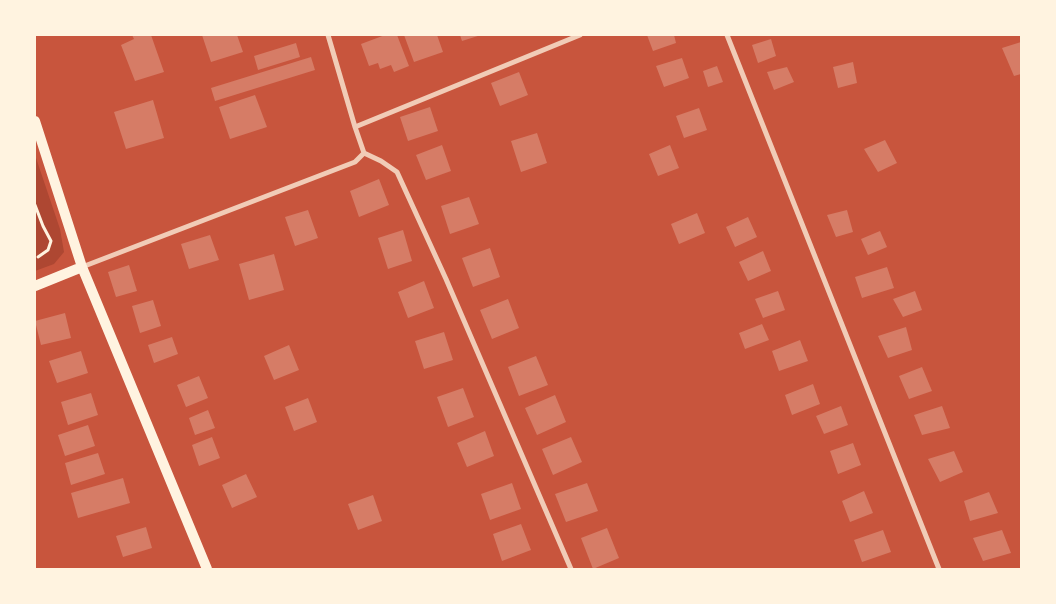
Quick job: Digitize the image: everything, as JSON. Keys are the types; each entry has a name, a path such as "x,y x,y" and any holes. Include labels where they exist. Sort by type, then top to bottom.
{"main road":[{"path":"35,121 82,267 207,569"},
{"path":"35,286 82,267"}],"street":[{"path":"328,35 364,153 381,160 397,172 446,279 571,569"},
{"path":"355,127 580,35"},
{"path":"727,35 939,569"},
{"path":"82,267 355,162 364,153"}],"path":[{"path":"35,204 51,241 48,250 38,256"}],"shaded area":[{"path":"35,155 60,229 64,252 54,264 35,271"}],"building":[{"path":"132,35 151,35 164,72 135,81 121,45 134,39"},
{"path":"202,35 237,35 243,52 211,62"},
{"path":"385,35 397,35 409,66 394,72 391,65 380,69 378,63 369,66 361,44"},
{"path":"404,35 437,35 443,52 414,62"},
{"path":"460,35 481,35 462,41"},
{"path":"647,35 674,35 676,43 653,51"},
{"path":"771,39 776,56 758,63 752,45"},
{"path":"1021,42 1021,74 1014,76 1002,48"},
{"path":"296,43 300,57 258,70 254,56"},
{"path":"311,57 315,70 215,101 211,88"},
{"path":"682,58 689,78 664,87 656,66"},
{"path":"853,62 857,83 838,88 833,67"},
{"path":"717,66 723,82 708,87 703,71"},
{"path":"787,67 794,82 774,90 767,72"},
{"path":"519,72 528,95 500,106 491,83"},
{"path":"255,95 267,127 230,139 219,107"},
{"path":"153,100 164,138 126,149 114,112"},
{"path":"430,107 438,131 408,141 400,117"},
{"path":"699,108 707,130 684,138 676,116"},
{"path":"537,133 547,163 521,172 511,141"},
{"path":"885,140 897,163 878,172 864,149"},
{"path":"442,145 451,171 426,180 416,155"},
{"path":"670,145 679,168 658,176 649,154"},
{"path":"379,179 389,205 359,217 350,191"},
{"path":"469,197 479,224 450,234 441,206"},
{"path":"308,210 318,238 295,246 285,217"},
{"path":"847,210 853,232 836,237 827,215"},
{"path":"697,213 705,233 679,244 671,224"},
{"path":"748,217 757,237 735,247 726,227"},
{"path":"403,230 412,261 388,269 378,238"},
{"path":"880,231 887,247 868,255 861,239"},
{"path":"210,235 219,260 189,269 181,244"},
{"path":"490,248 500,277 473,287 462,258"},
{"path":"763,251 771,271 748,281 739,262"},
{"path":"274,254 284,290 249,300 239,264"},
{"path":"129,265 137,291 116,297 108,272"},
{"path":"887,267 894,288 862,298 855,277"},
{"path":"424,281 434,308 408,318 398,292"},
{"path":"778,291 785,310 763,318 755,299"},
{"path":"915,291 922,310 903,317 893,299"},
{"path":"508,299 519,328 492,339 480,310"},
{"path":"153,300 161,326 140,333 132,306"},
{"path":"65,313 71,338 41,345 35,321"},
{"path":"762,324 769,340 745,349 739,333"},
{"path":"906,327 912,350 888,358 878,336"},
{"path":"444,332 453,360 424,369 415,341"},
{"path":"172,337 178,354 154,363 148,345"},
{"path":"800,340 808,361 779,371 772,351"},
{"path":"289,345 299,370 274,380 264,356"},
{"path":"81,351 88,373 57,383 49,361"},
{"path":"536,356 548,385 519,396 508,367"},
{"path":"922,367 932,391 909,399 899,376"},
{"path":"199,376 208,398 186,407 177,385"},
{"path":"813,384 820,404 792,415 785,395"},
{"path":"463,388 474,417 448,427 437,397"},
{"path":"91,393 98,415 68,425 61,402"},
{"path":"555,395 566,422 537,435 525,408"},
{"path":"308,398 317,422 294,431 285,407"},
{"path":"841,406 848,425 824,434 816,416"},
{"path":"942,406 950,428 922,435 914,415"},
{"path":"208,410 215,428 195,435 189,418"},
{"path":"88,425 95,446 65,456 58,435"},
{"path":"485,431 494,456 467,467 457,443"},
{"path":"212,437 220,458 199,466 192,445"},
{"path":"571,437 582,462 553,475 542,449"},
{"path":"853,443 861,465 838,474 830,451"},
{"path":"954,451 963,472 940,482 928,459"},
{"path":"98,453 105,474 71,485 65,463"},
{"path":"246,474 257,497 232,508 222,485"},
{"path":"123,478 130,503 78,518 71,493"},
{"path":"512,483 521,509 490,520 481,494"},
{"path":"587,483 598,511 566,522 555,494"},
{"path":"864,491 873,513 850,522 842,501"},
{"path":"989,492 998,513 970,521 964,501"},
{"path":"373,495 382,521 358,530 348,504"},
{"path":"521,524 531,550 502,561 493,534"},
{"path":"146,527 152,548 123,557 116,536"},
{"path":"607,528 619,558 593,569 581,538"},
{"path":"883,530 891,552 862,562 854,540"},
{"path":"1002,530 1011,553 983,561 973,538"}]}
